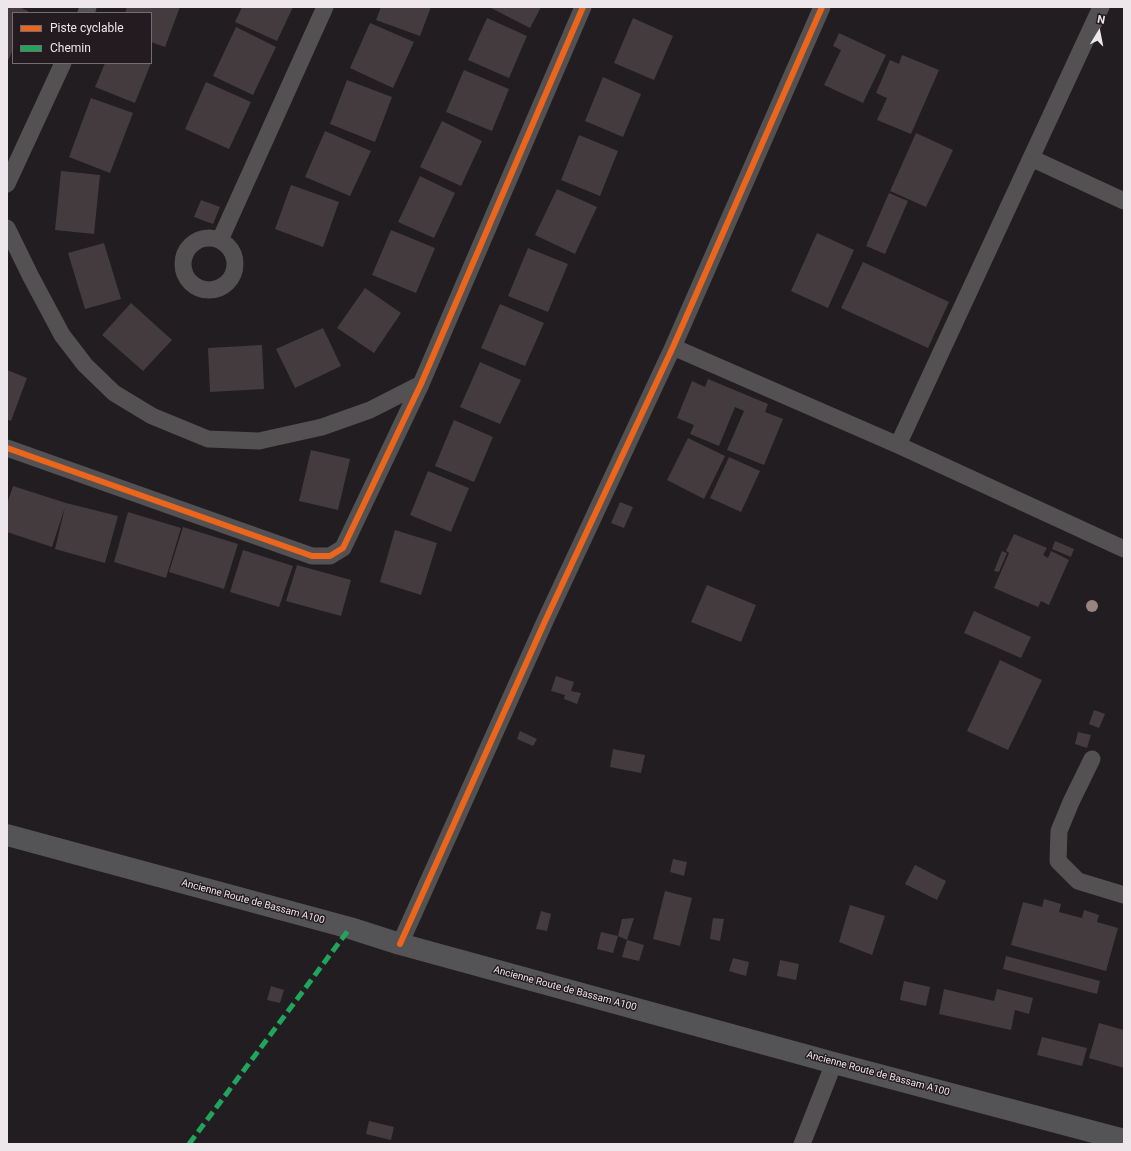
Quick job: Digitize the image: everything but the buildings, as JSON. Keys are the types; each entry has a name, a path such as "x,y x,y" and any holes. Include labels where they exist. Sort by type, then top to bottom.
{"main road":[{"name":"Ancienne Route de Bassam A100","path":"7,835 350,928 400,944 834,1063 1124,1140"}],"street":[{"path":"220,240 325,7"},
{"path":"7,448 312,556 330,556 343,548 421,384 583,7"},
{"path":"400,944 546,619 673,347 822,7"},
{"path":"898,445 1101,7"},
{"path":"7,184 63,64"},
{"path":"1031,158 1124,201"},
{"path":"7,228 62,335 85,365 114,393 152,416 208,439 260,441 322,427 370,410 421,384"},
{"path":"673,347 898,445 1124,549"},
{"path":"1092,759 1059,831 1058,861 1078,881 1124,895"},
{"path":"802,1144 834,1063"}],"marked path":[{"path":"189,1144 350,928"}],"cycle path":[{"path":"7,448 312,556 330,556 343,548 421,384 583,7"},
{"path":"400,944 546,619 673,347 822,7"}]}
